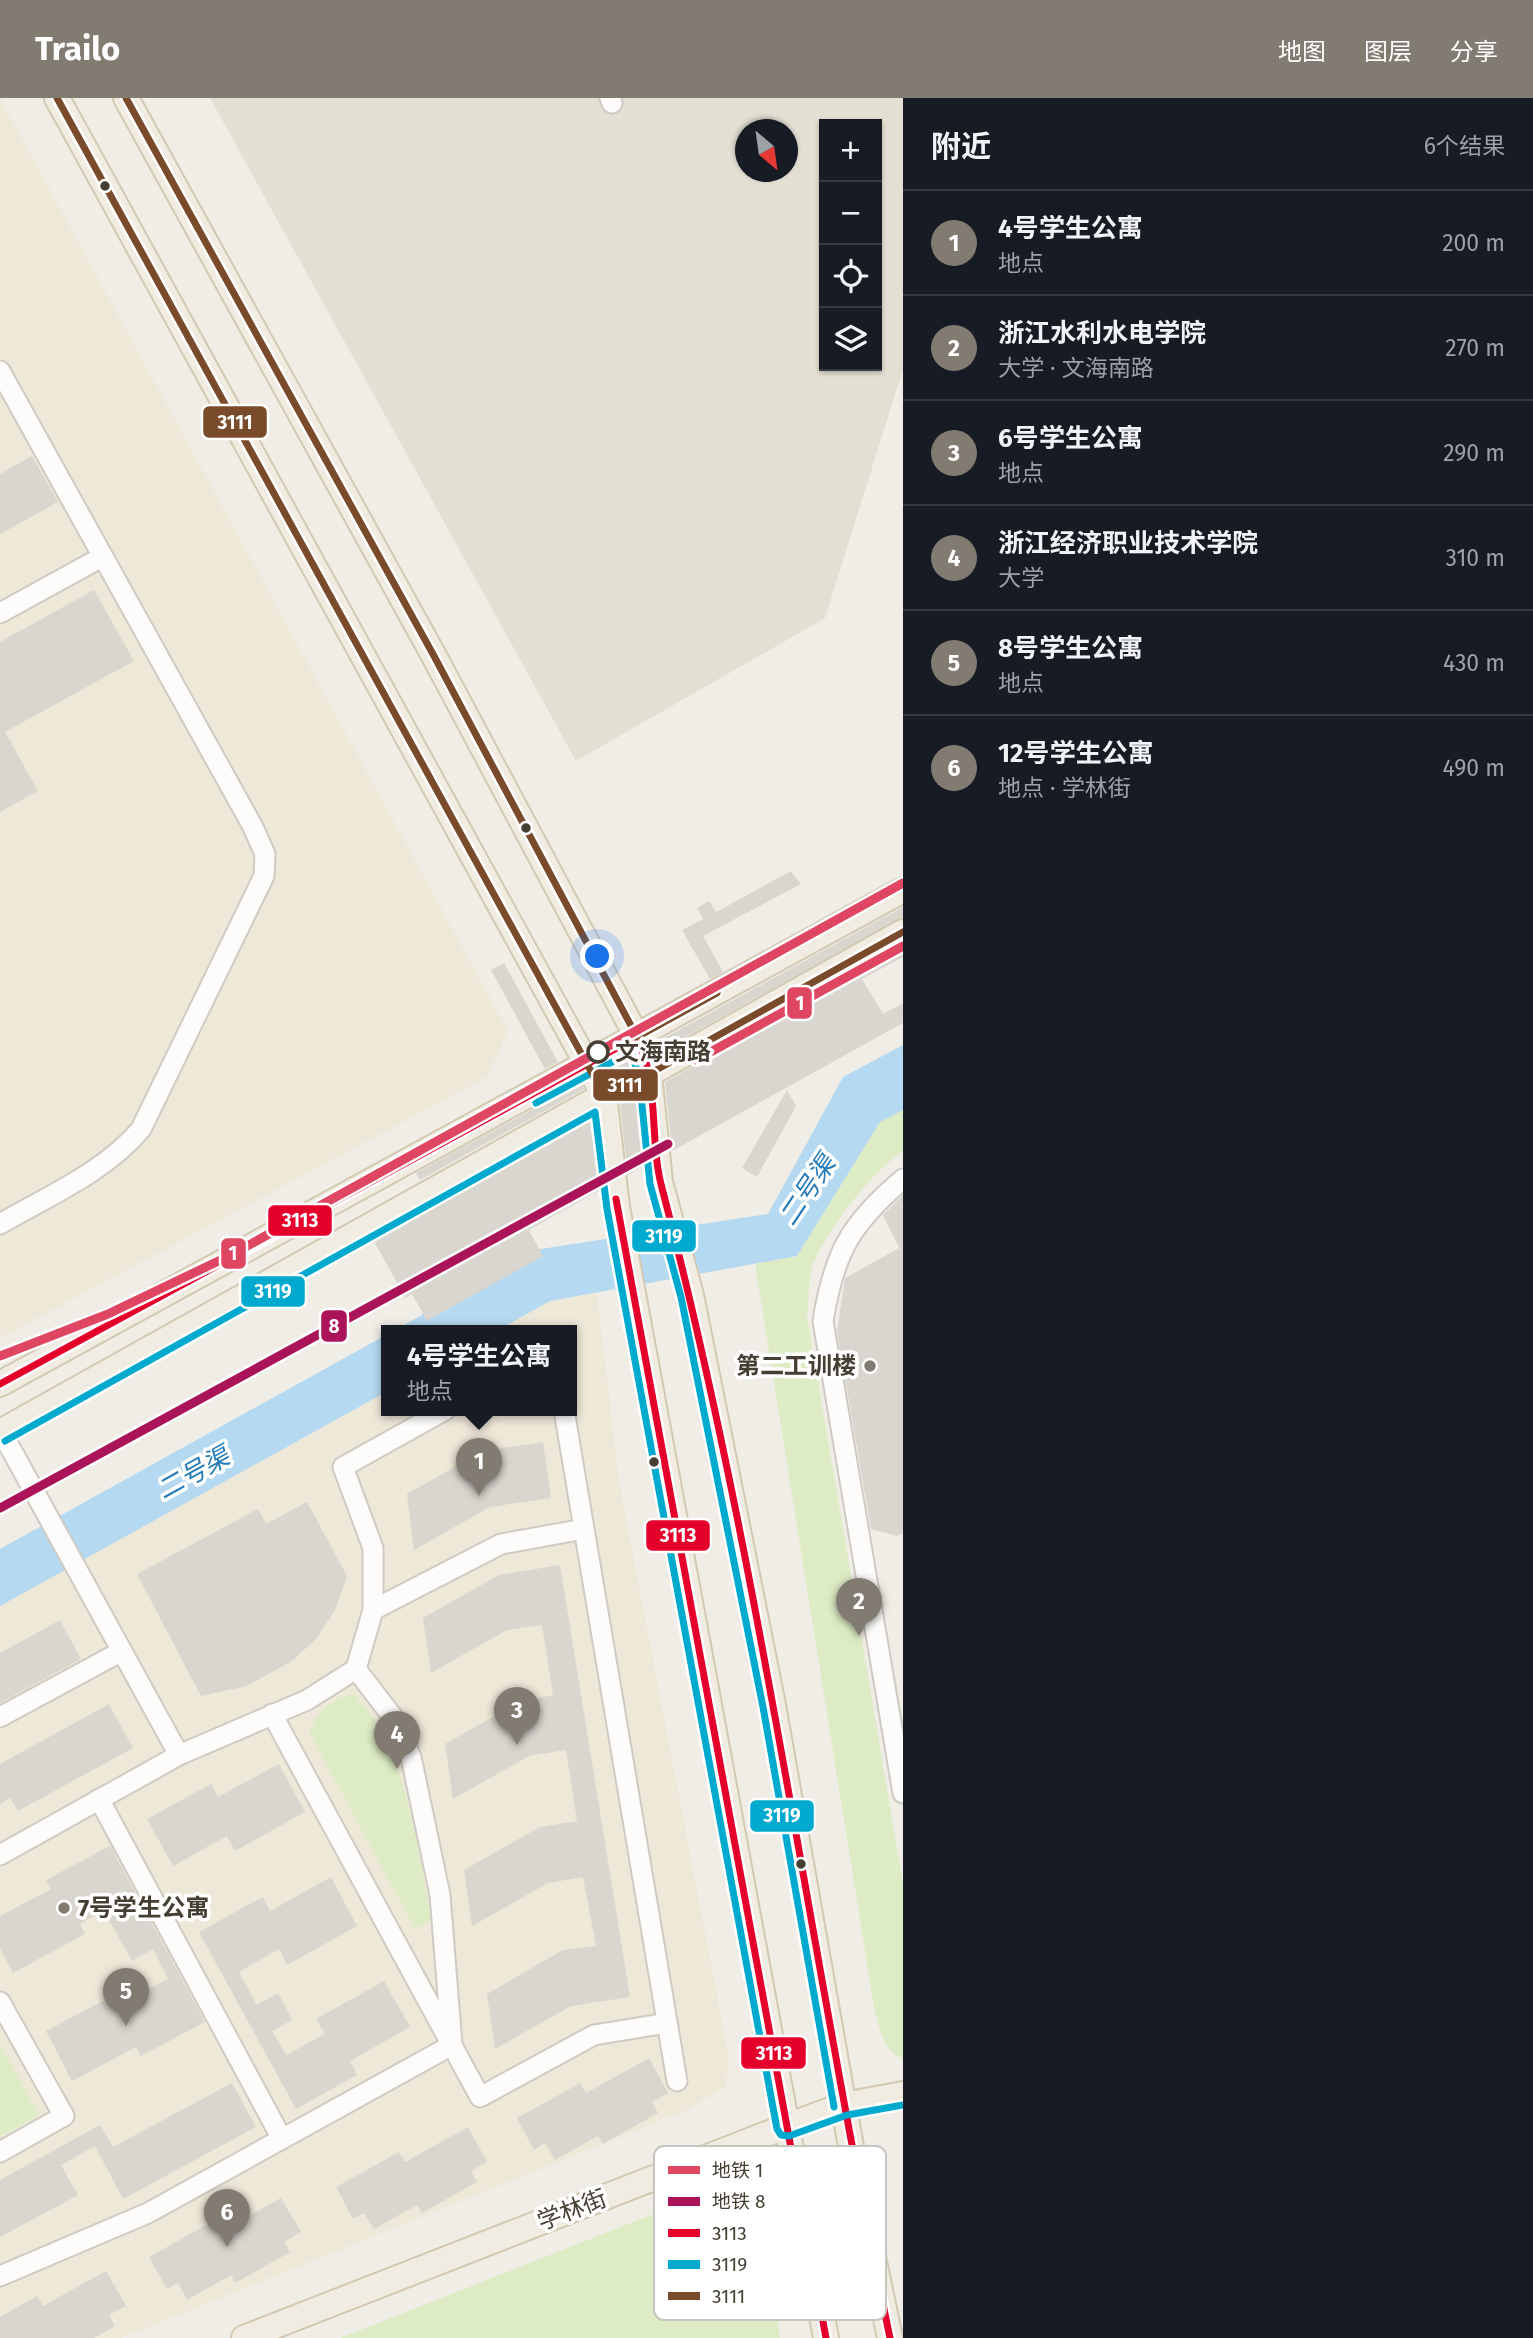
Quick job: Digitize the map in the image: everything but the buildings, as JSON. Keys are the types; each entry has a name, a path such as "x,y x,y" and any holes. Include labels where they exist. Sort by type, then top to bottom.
{"main road":[{"path":"57,98 604,1094 617,1208 637,1303 791,2146"},
{"path":"126,98 434,656 637,1037 649,1074 660,1182 691,1295 773,1705 852,2146"},
{"path":"0,1384 903,890"},
{"path":"0,1432 604,1094 649,1074 903,932"},
{"name":"学林街","path":"736,2146 844,2105 903,2094"},
{"name":"学林街","path":"244,2338 654,2178"},
{"path":"886,2318 890,2338"},
{"path":"823,2320 826,2338"}],"street":[{"path":"0,371 253,827 265,854 264,876 141,1129 126,1147 101,1166 0,1224"},
{"path":"0,613 102,557"},
{"path":"903,1179 872,1206 842,1247 829,1283 823,1321 903,1793"},
{"path":"0,1855 179,1755 307,1700 356,1669 373,1610 373,1548 343,1466 433,1416"},
{"path":"565,1416 677,2081"},
{"path":"0,1432 179,1755"},
{"path":"373,1610 501,1544 584,1529"},
{"path":"0,1717 122,1651"},
{"path":"356,1669 391,1716 411,1757 440,1895 452,2045"},
{"path":"272,1714 481,2097 594,2035 667,2023"},
{"path":"99,1799 282,2139"},
{"path":"0,2002 64,2116 0,2152"},
{"path":"0,2276 148,2213 452,2045"}],"shaded area":[{"path":"0,98 508,1031 487,1077 0,1338"},
{"path":"210,98 903,98 903,369 825,618 576,761"},
{"path":"597,1293 619,1481 729,2058 726,2086 689,2109 121,2338 0,2338 0,1606 381,1395 381,1416 577,1416 577,1325 507,1325 550,1301"}],"green space":[{"path":"903,1110 903,1151 865,1186 821,1248 811,1274 807,1316 903,1883 903,2058 896,2055 886,2044 874,2007 755,1264 797,1256 880,1122"},
{"path":"354,1694 372,1716 386,1742 407,1801 431,1920 415,1929 309,1732 317,1717 327,1707 338,1699"},
{"path":"0,2044 39,2115 0,2137"},
{"path":"654,2214 654,2320 778,2320 780,2338 340,2338"}],"water":[{"name":"二号渠","path":"903,1045 903,1110 880,1122 797,1256 550,1301 507,1325 404,1325 541,1249 768,1214 843,1077"},
{"name":"二号渠","path":"381,1338 381,1395 0,1606 0,1549"}],"metro line":[{"name":"1","path":"0,1356 108,1314 231,1255 903,883"},
{"name":"1","path":"696,1060 903,946"},
{"name":"8","path":"0,1508 668,1144"}],"transit line":[{"name":"3111","path":"57,98 604,1095 649,1074 903,932"},
{"name":"3111","path":"126,98 434,656 637,1037 717,993"},
{"name":"3113","path":"0,1384 637,1037 649,1075 659,1174 697,1330 757,1617 852,2146"},
{"name":"3119","path":"536,1103 631,1052 639,1076 650,1184 681,1297 763,1707 834,2107"},
{"name":"3119","path":"5,1441 595,1112 607,1209 777,2129 781,2135 789,2136 847,2115 903,2105"},
{"name":"3113","path":"616,1199 791,2146"},
{"name":"3113","path":"886,2318 890,2338"},
{"name":"3113","path":"823,2320 826,2338"}],"place":[{"name":"文海南路","path":"598,1052"},
{"name":"第二工训楼","path":"870,1366"},
{"name":"4号学生公寓","path":"479,1496"},
{"name":"浙江水利水电学院","path":"859,1636"},
{"name":"6号学生公寓","path":"517,1745"},
{"name":"浙江经济职业技术学院","path":"397,1769"},
{"name":"7号学生公寓","path":"64,1908"},
{"name":"8号学生公寓","path":"126,2026"},
{"name":"12号学生公寓","path":"227,2247"}]}
